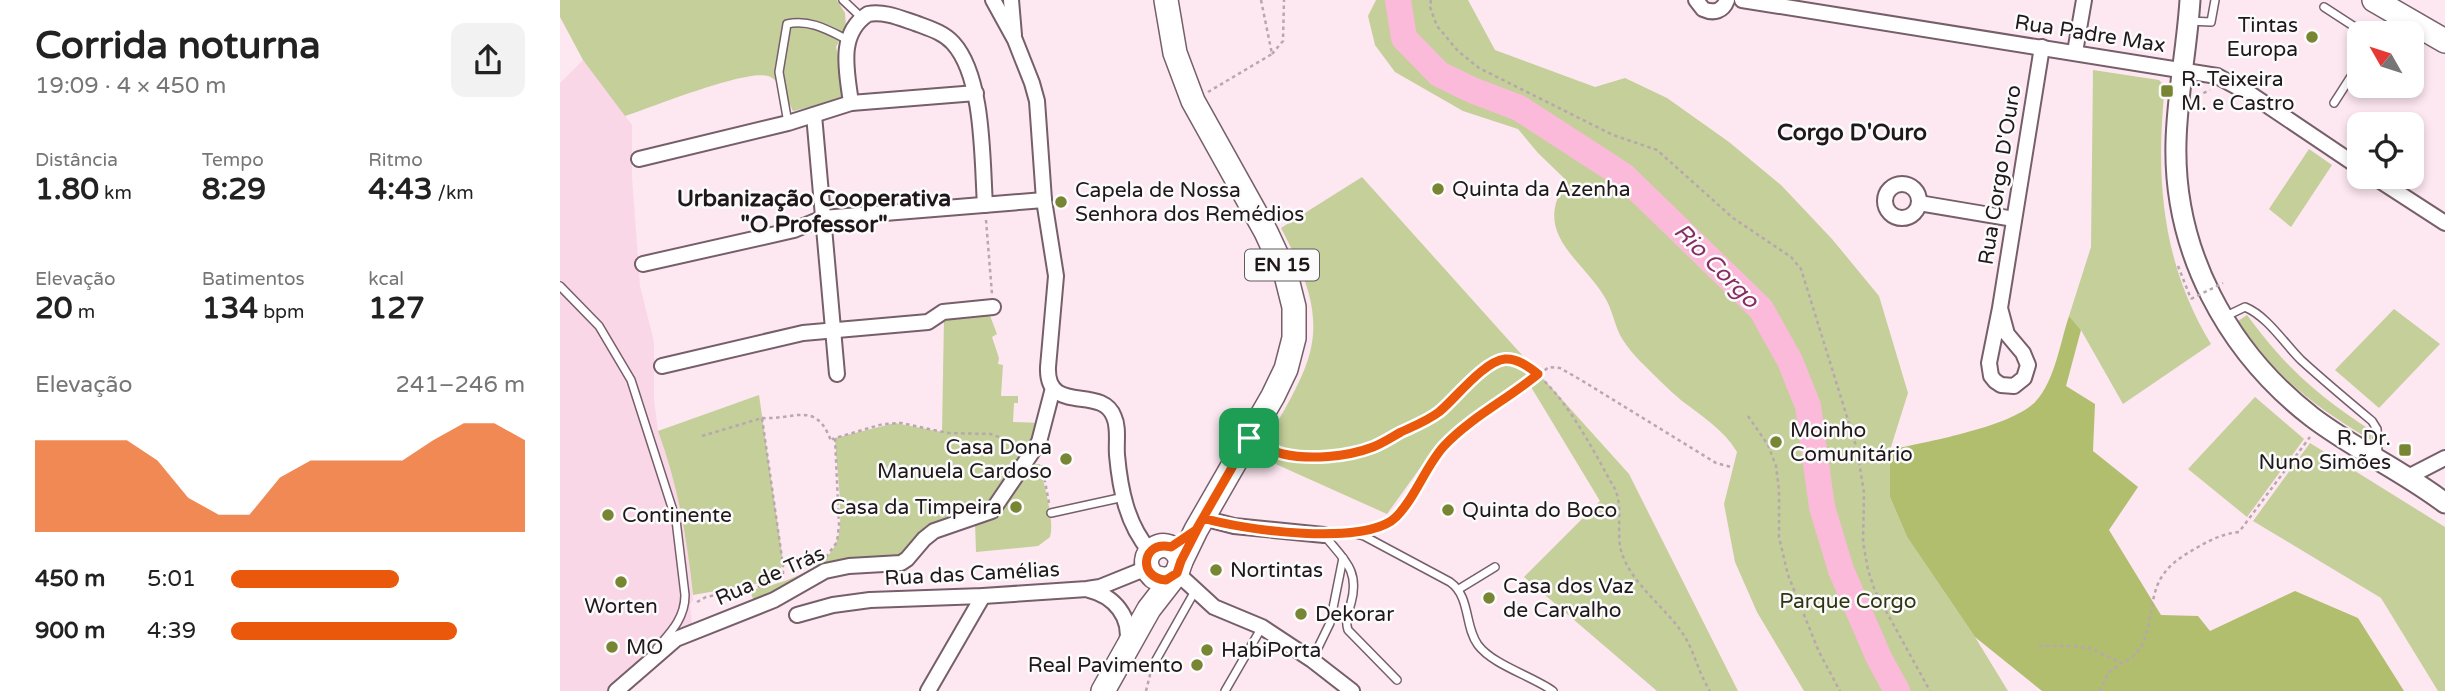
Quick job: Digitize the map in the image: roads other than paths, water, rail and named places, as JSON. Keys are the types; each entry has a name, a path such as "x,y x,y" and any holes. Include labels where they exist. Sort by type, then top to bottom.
{"main road":[{"name":"EN 15","path":"1164,565 1199,524 1278,387 1289,360 1295,328 1292,296 1277,253 1192,102 1175,53 1166,0"},
{"path":"2374,0 2445,41"},
{"path":"2190,7 2176,144 2179,196 2198,268 2222,318 2263,373 2320,423 2445,503"},
{"path":"1103,691 1149,609 1164,565"}],"street":[{"path":"993,0 1014,40"},
{"path":"1012,0 1014,40"},
{"path":"1696,0 1703,9 1714,12 1723,7 1727,0"},
{"name":"Rua Padre Max","path":"1742,0 2182,69 2223,78 2347,159"},
{"path":"2075,52 2084,0"},
{"path":"851,103 845,55 848,40 862,18 868,14 884,14 928,27 952,41 962,56 976,93 985,205"},
{"name":"Rua de Trás","path":"633,674 671,642 775,600 825,571 849,566 904,562 934,531 992,511 1036,447 1053,388 1048,372 1056,275 1044,200 1037,101 1014,40"},
{"name":"Rua Corgo D'Ouro","path":"2000,309 2007,334 2028,365 2024,378 2014,386 2001,385 1991,376 1989,370 2042,47"},
{"path":"639,159 788,123 851,103 976,93"},
{"path":"814,116 837,374"},
{"path":"2393,189 2445,223"},
{"path":"643,264 794,230 823,218 1044,200"},
{"path":"1919,203 2014,219"},
{"path":"662,366 803,333 928,322 943,312 993,307"},
{"path":"1053,388 1067,397 1100,402 1111,411 1116,421 1124,497 1135,530 1164,565 1224,613 1262,627 1352,691"},
{"path":"2408,477 2445,458"},
{"path":"1199,524 1324,535"},
{"name":"Rua das Camélias","path":"797,615 850,602 1087,589 1164,565"},
{"path":"1087,589 1098,592 1117,606 1127,626 1126,649"},
{"path":"928,691 983,596"},
{"path":"616,691 633,674"}],"lane":[{"path":"843,0 862,18"},
{"path":"2190,7 2210,23 2215,0"},
{"path":"2324,7 2347,22"},
{"path":"788,123 779,72 787,24 815,24 848,40"},
{"path":"2334,103 2347,83"},
{"path":"560,285 599,326 628,373 677,525 685,595 683,613 668,635 633,674"},
{"path":"2222,318 2245,307 2262,319 2299,358 2372,421 2377,429 2378,459"},
{"path":"1051,513 1124,497"},
{"path":"1324,535 1353,533 1369,538 1450,582 1459,589 1474,636 1482,649 1553,691"},
{"path":"1324,535 1343,558 1355,580 1346,621 1348,631 1397,680"},
{"path":"1312,660 1330,624 1343,558"},
{"path":"1459,589 1495,567"},
{"path":"1156,660 1195,591"},
{"path":"1225,691 1262,627"}],"waterway":[{"name":"Rio Corgo","path":"1398,0 1404,38 1439,74 1519,108 1624,176 1761,309 1790,361 1808,406 1822,507 1841,570 1879,658 1897,691"}],"place":[{"name":"Tintas Europa","path":"2312,37"},
{"name":"R. Teixeira M. e Castro","path":"2167,91"},
{"name":"Quinta da Azenha","path":"1438,189"},
{"name":"Capela de Nossa Senhora dos Remédios","path":"1061,202"},
{"name":"Moinho Comunitário","path":"1776,442"},
{"name":"R. Dr. Nuno Simões","path":"2405,450"},
{"name":"Casa Dona Manuela Cardoso","path":"1066,459"},
{"name":"Casa da Timpeira","path":"1016,507"},
{"name":"Quinta do Boco","path":"1448,510"},
{"name":"Continente","path":"608,515"},
{"name":"Nortintas","path":"1216,570"},
{"name":"Worten","path":"621,582"},
{"name":"Casa dos Vaz de Carvalho","path":"1489,598"},
{"name":"Dekorar","path":"1301,614"},
{"name":"MO","path":"612,647"},
{"name":"HabiPorta","path":"1207,650"},
{"name":"Real Pavimento","path":"1197,665"}],"district":[{"name":"Corgo D'Ouro","path":"1852,133"},
{"name":"Urbanização Cooperativa \"O Professor\"","path":"814,212"}],"park label":[{"name":"Parque Corgo","path":"1848,601"}]}
